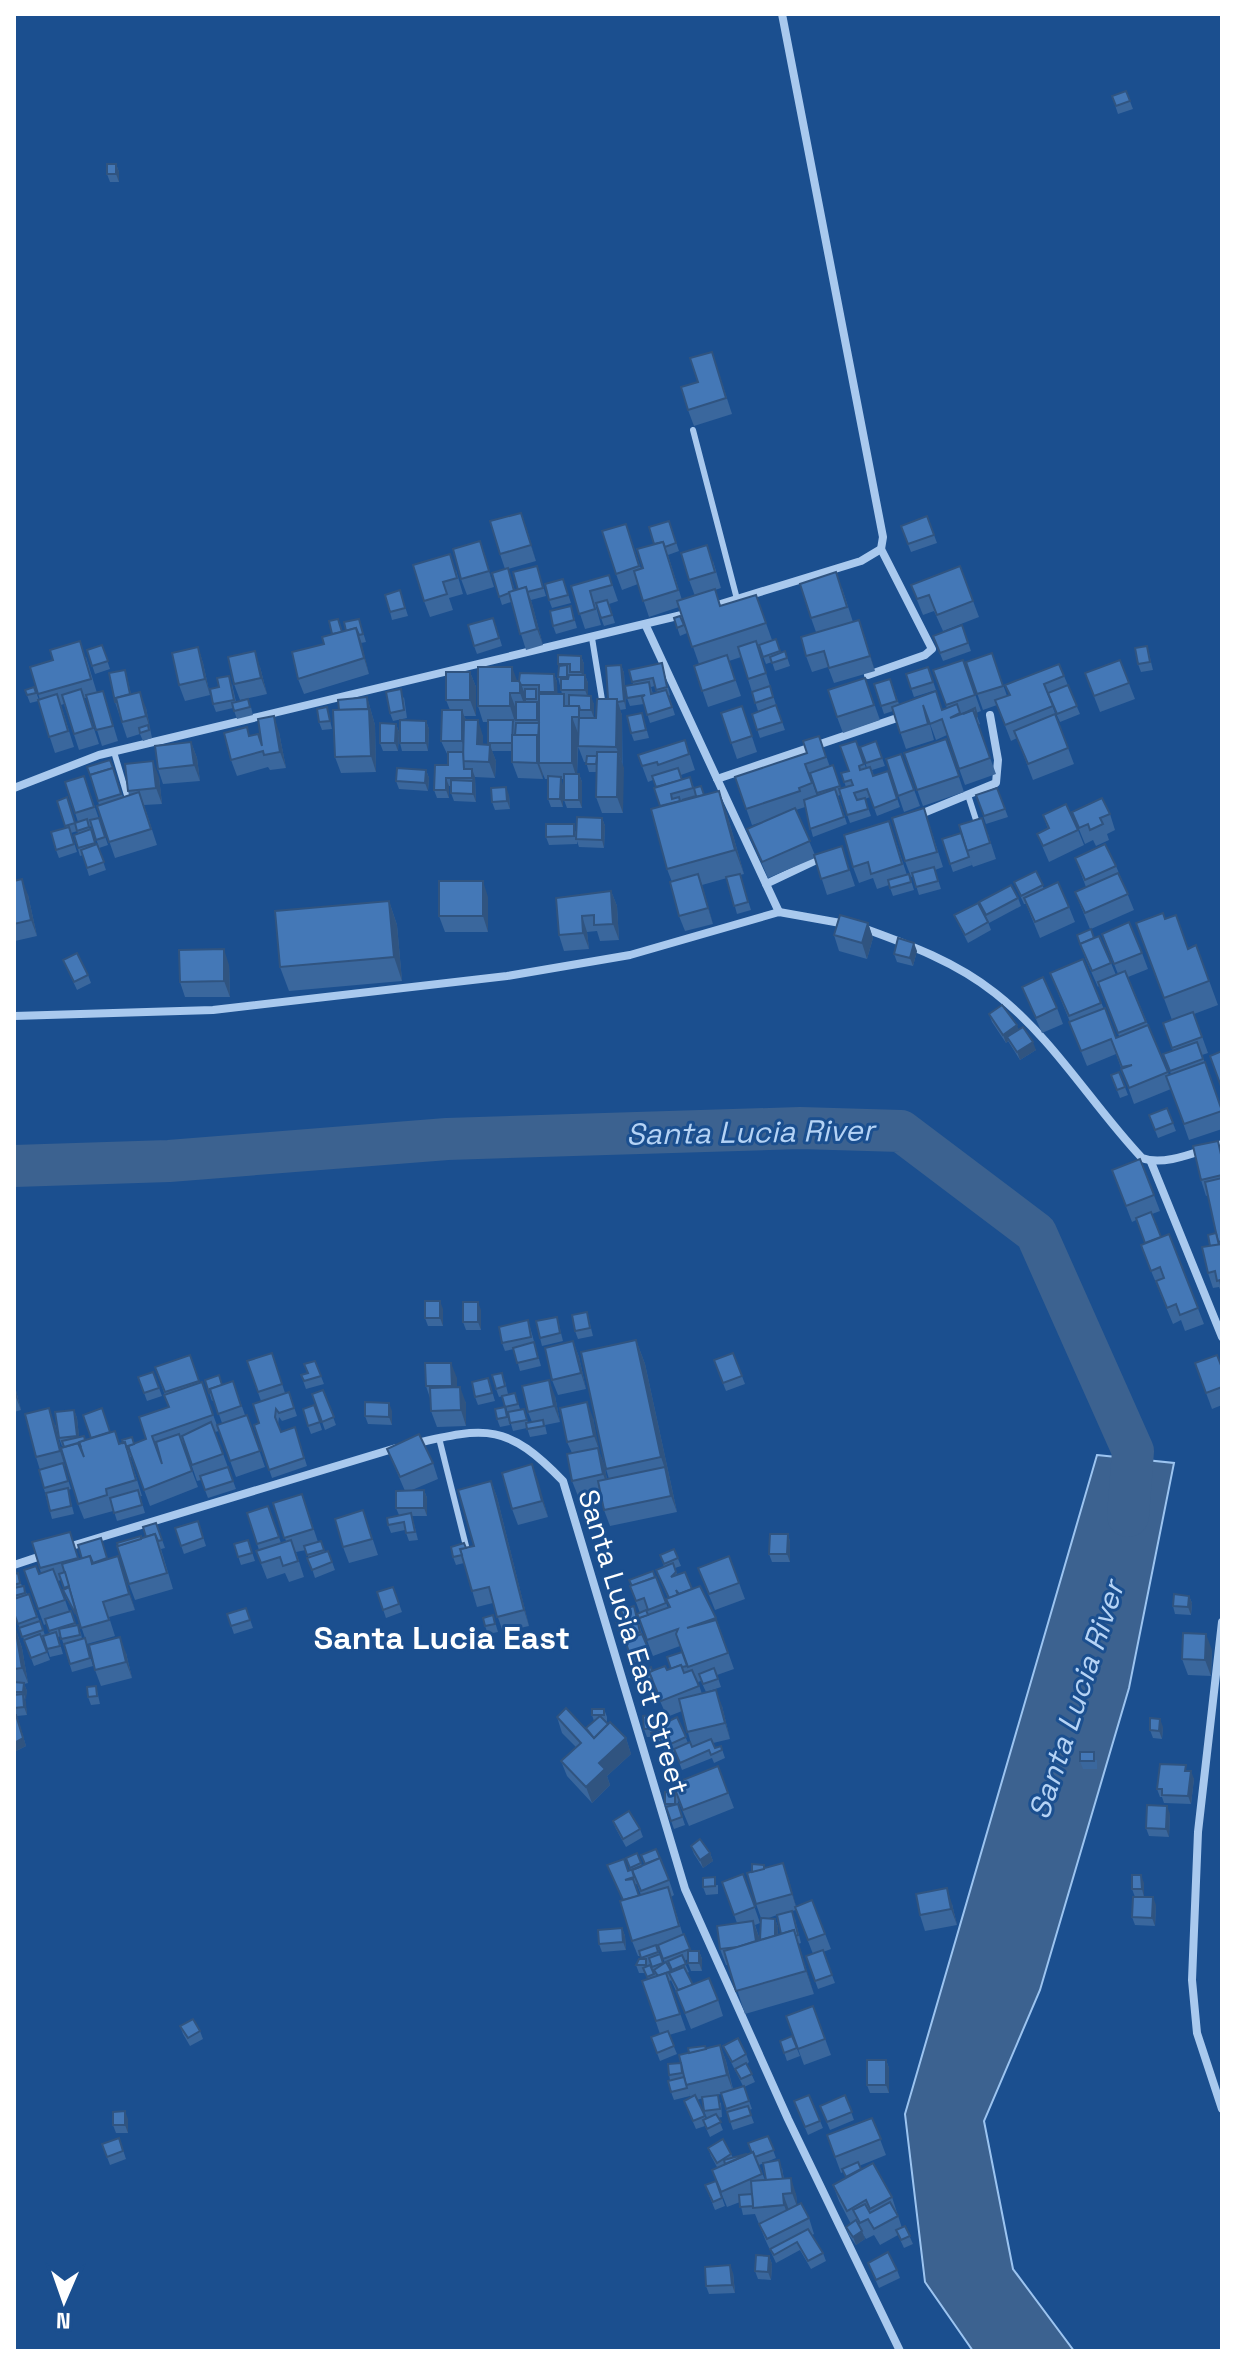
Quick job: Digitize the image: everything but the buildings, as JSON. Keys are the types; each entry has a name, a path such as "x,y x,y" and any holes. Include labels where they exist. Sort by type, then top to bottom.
{"street":[{"path":"782,14 883,522 881,549 932,649 925,655 868,675"},
{"path":"14,788 114,752 646,626 861,561 881,549"},
{"path":"646,626 779,912"},
{"path":"717,779 921,708"},
{"path":"904,821 996,783 999,777 990,715"},
{"path":"766,884 835,852"},
{"path":"14,1016 213,1010 507,976 630,955 779,912 860,927 914,946 981,983 1042,1038 1133,1148 1151,1162 1222,1337"},
{"path":"1151,1162 1222,1144"},
{"name":"Santa Lucia East Street","path":"14,1565 353,1460 470,1430 493,1432 519,1442 563,1481 685,1889 788,2119 900,2351"},
{"path":"1222,1622 1198,1832 1192,1980 1197,2033 1222,2109"}],"lane":[{"path":"693,430 737,599"},
{"path":"592,638 604,712"},
{"path":"114,752 131,808"},
{"path":"968,795 979,830"},
{"path":"439,1438 467,1550"}],"water":[{"path":"1097,1455 1174,1463 1129,1688 1040,1990 984,2121 1013,2269 1074,2351 973,2351 925,2282 905,2114"}],"waterway":[{"name":"Santa Lucia River","path":"14,1166 169,1161 447,1139 800,1128 901,1131 1036,1233 1133,1451 1128,1516"}],"district":[{"name":"Santa Lucia East","path":"442,1638"}]}
